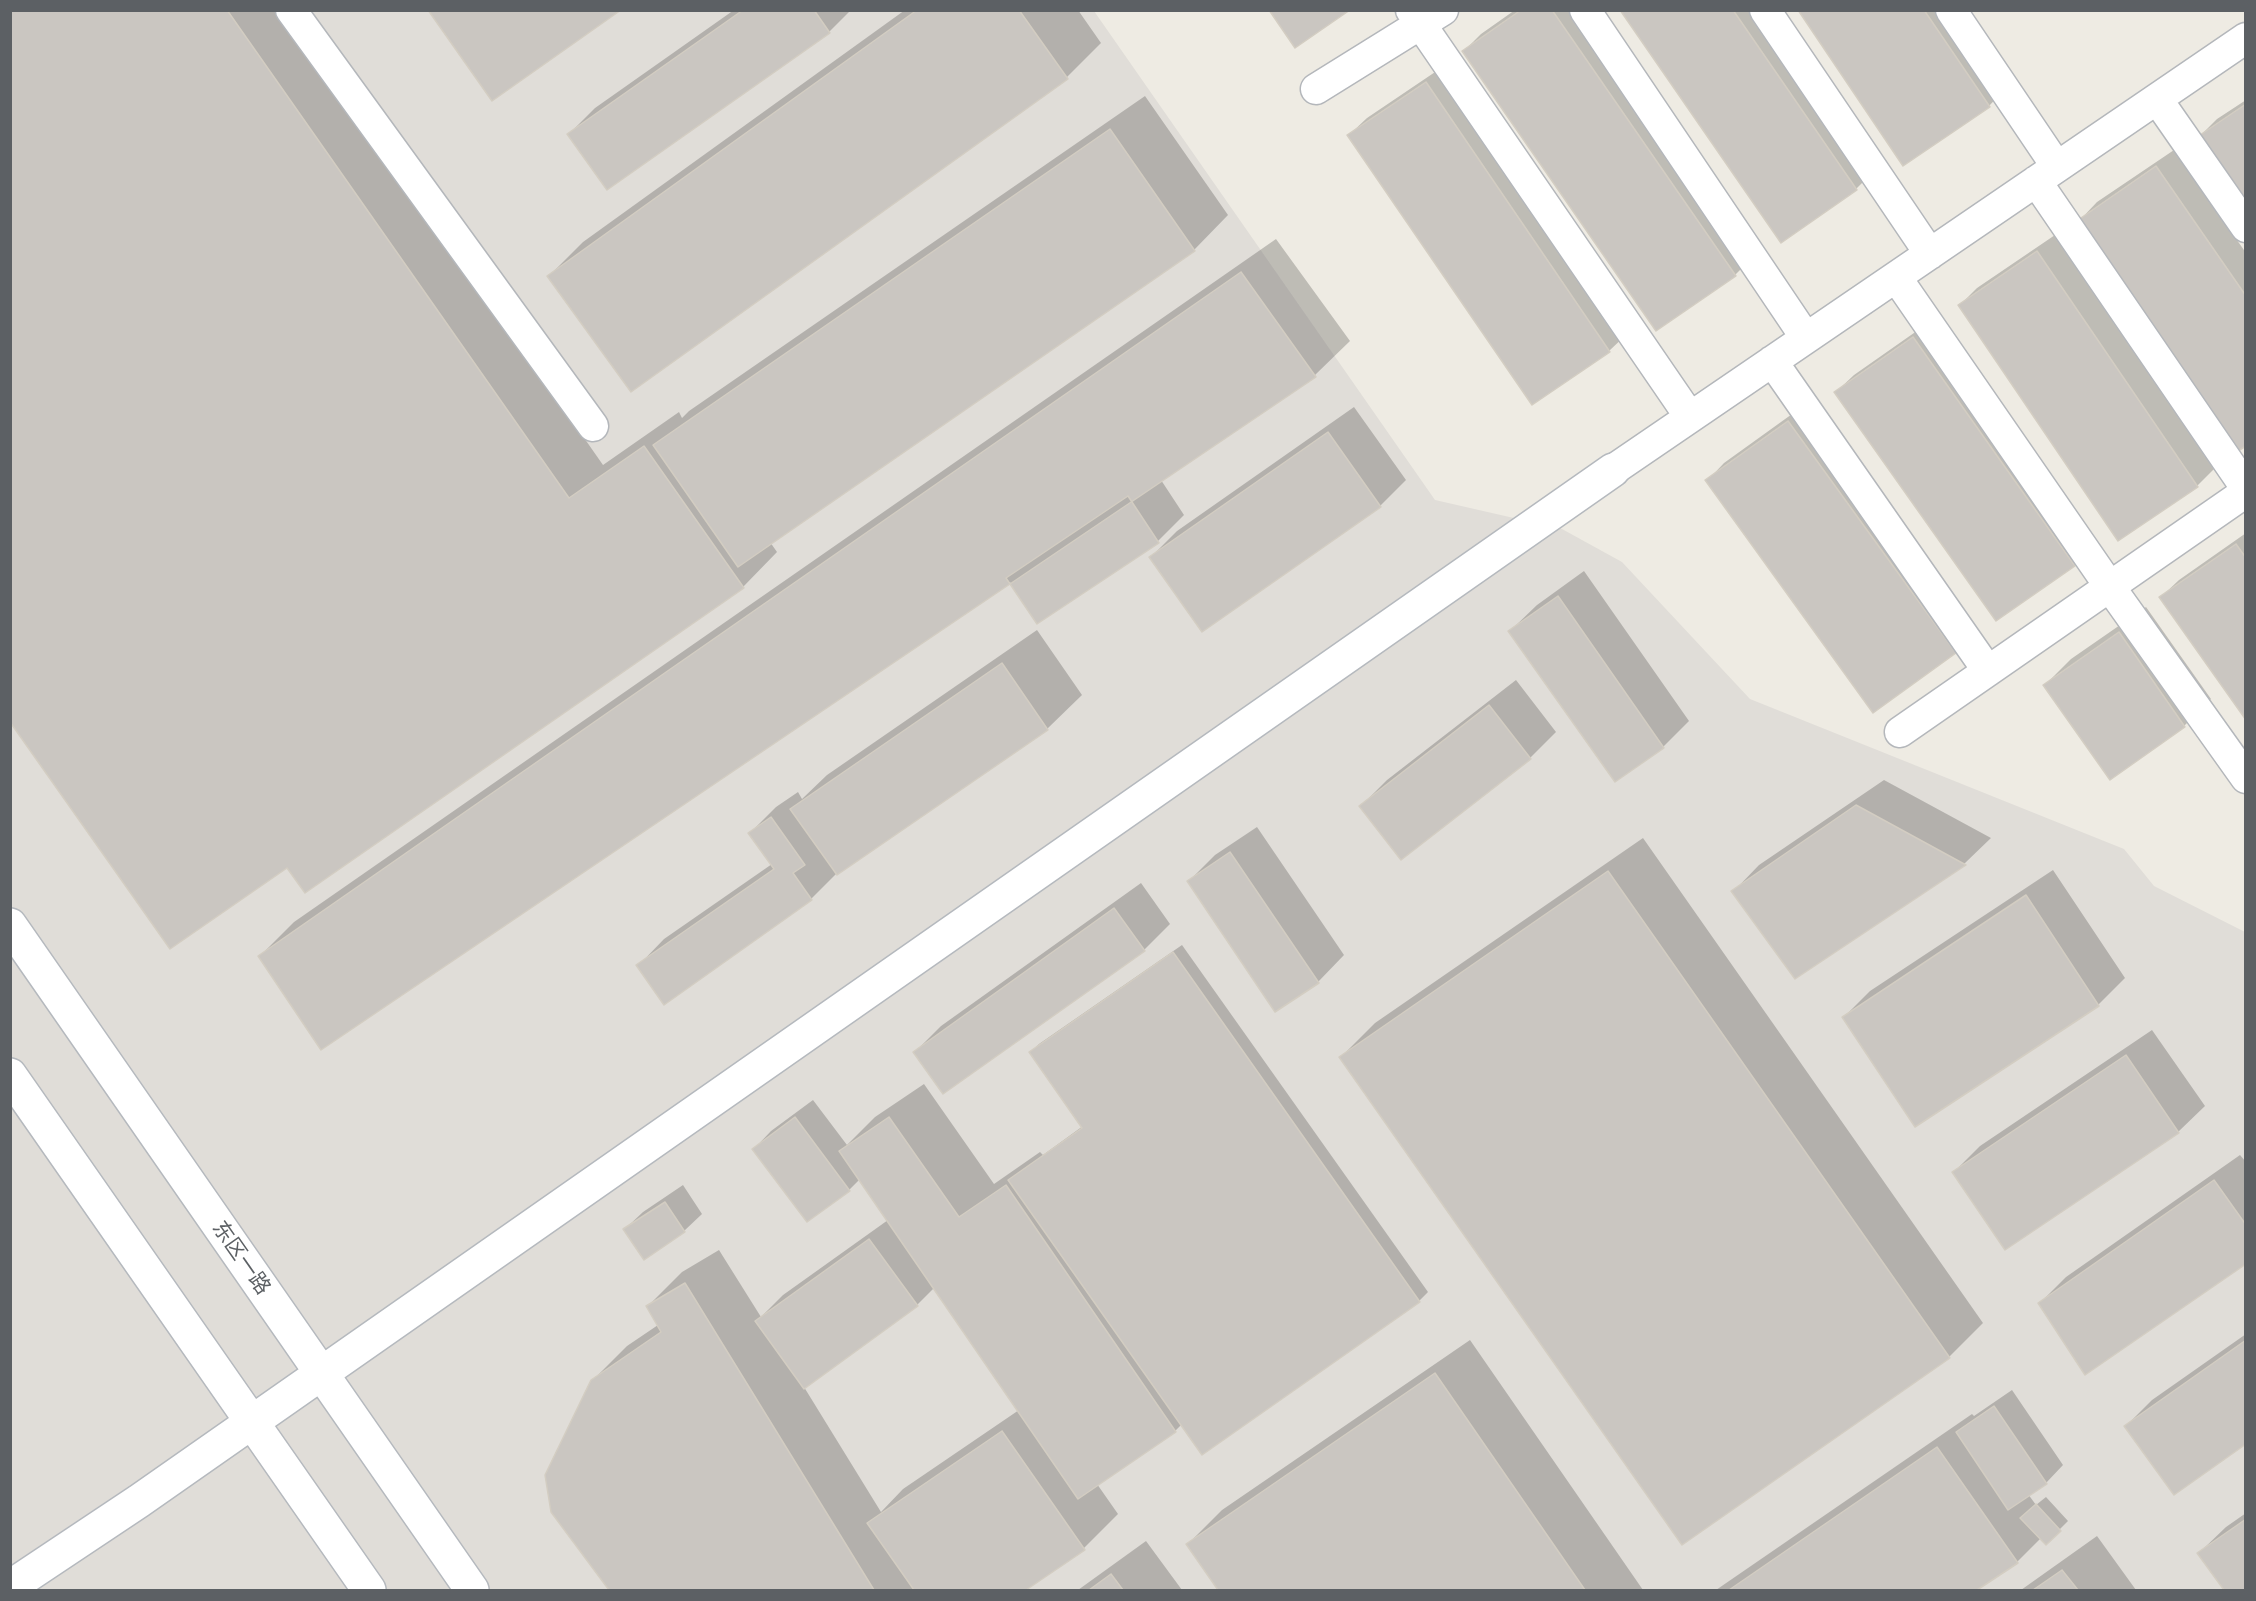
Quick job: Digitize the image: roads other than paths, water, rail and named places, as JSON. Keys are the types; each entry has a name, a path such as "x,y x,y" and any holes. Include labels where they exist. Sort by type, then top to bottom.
{"street":[{"path":"291,10 593,426"},
{"path":"1585,10 1806,338"},
{"path":"1765,10 1930,254"},
{"path":"1900,732 2246,490 2047,174 1951,10"},
{"path":"1316,89 1424,15 1690,417"},
{"path":"10,1587 321,1374 1613,470 2246,38"},
{"path":"2157,99 2246,227"},
{"path":"1896,277 2110,587 2246,778"},
{"path":"1772,361 1988,671"},
{"name":"东区一路","path":"10,925 472,1590"},
{"path":"10,1075 369,1590"}]}
